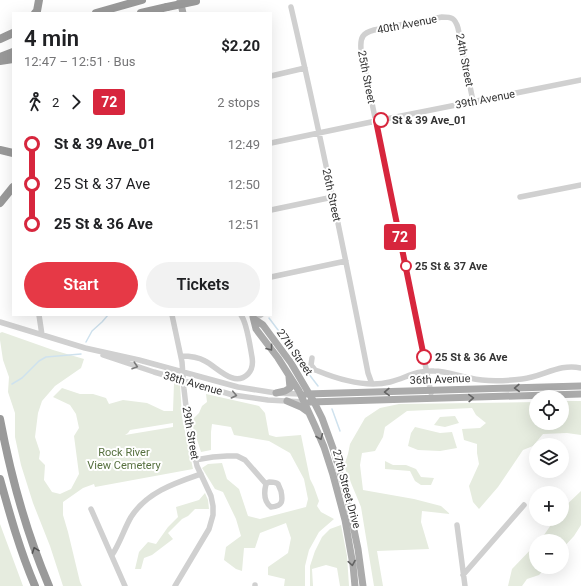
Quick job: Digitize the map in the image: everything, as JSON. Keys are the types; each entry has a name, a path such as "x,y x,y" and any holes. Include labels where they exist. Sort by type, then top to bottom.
{"highway":[{"path":"36,12 39,0"},
{"path":"100,12 142,0"},
{"path":"160,12 182,2 199,1"},
{"path":"146,12 168,8"},
{"path":"0,39 12,33"},
{"path":"0,44 12,39"},
{"path":"0,57 12,52"},
{"path":"0,61 12,59"},
{"path":"0,150 12,153"},
{"path":"0,203 12,188"},
{"path":"0,419 11,471 23,516 49,586"},
{"path":"0,479 14,530 35,586"}],"main road":[{"name":"27th Street","path":"255,317 256,329 289,375 304,402"},
{"name":"27th Street","path":"255,317 263,324 291,363 314,402"},
{"path":"276,393 290,388 289,375"},
{"path":"300,376 309,387 330,393"},
{"name":"36th Avenue","path":"300,394 581,386"},
{"name":"36th Avenue","path":"304,402 581,394"},
{"path":"287,401 301,407 310,414"},
{"name":"27th Street Drive","path":"304,402 324,447 333,475 341,505 353,565 355,586"},
{"name":"27th Street Drive","path":"314,402 322,418 334,451 348,501 358,549 363,586"},
{"path":"322,418 322,407 333,402"}],"street":[{"name":"26th Street","path":"290,7 305,68 333,197 368,372 372,384"},
{"name":"40th Avenue","path":"362,38 365,34 374,30 442,17 454,19"},
{"name":"24th Street","path":"454,19 458,28 473,102"},
{"name":"25th Street","path":"362,38 361,49 432,399"},
{"path":"272,76 305,68"},
{"name":"39th Avenue","path":"272,144 376,121 581,80"},
{"path":"520,197 581,185"},
{"path":"272,210 333,197"},
{"path":"272,278 346,261"},
{"path":"39,316 42,335"},
{"name":"29th Street","path":"172,316 184,372 183,381 188,424 195,460 213,502 214,510 209,529 176,586"},
{"path":"181,356 196,357 230,377 238,378 246,376 251,371 253,364 245,324 241,316"},
{"name":"38th Avenue","path":"0,322 86,348 139,360 238,387 276,393 300,394"},
{"name":"38th Avenue","path":"86,348 133,366 232,395 304,402"},
{"name":"36th Avenue","path":"312,358 311,365 315,370 340,379 372,384 382,384 414,373 435,370 470,379 492,380 531,378 565,367 581,368"},
{"path":"195,460 237,456 245,460 266,484"},
{"path":"112,555 132,515 144,502 155,493 201,474"},
{"path":"272,482 277,483 279,486 282,500 278,506 271,507 267,503 264,493 266,484 272,482"},
{"path":"463,575 524,506"},
{"path":"92,508 125,586"},
{"path":"457,526 465,586"}],"green space":[{"name":"Rock River View Cemetery","path":"2,332 84,359 81,368 55,386 42,401 38,413 35,437 40,452 39,459 45,465 44,480 52,492 60,494 71,489 79,474 74,436 79,428 76,414 70,405 53,397 62,388 80,394 93,394 106,398 109,404 123,400 147,403 164,411 173,411 174,383 180,384 182,417 193,469 95,487 94,484 83,488 63,502 63,515 82,586 63,586 50,546 33,503 21,465 15,437 15,413 8,392 9,377 3,360 0,333","holes":["173,423 173,427 125,435 130,430"]},
{"path":"206,394 259,406 265,413 269,435 276,437 301,435 310,479 319,501 317,506 321,512 334,519 319,532 309,550 305,566 305,586 284,586 285,579 268,575 268,567 288,553 291,538 286,523 260,533 255,548 244,548 242,571 236,569 224,560 226,547 241,536 236,519 223,492 215,489 202,468 208,464 222,463 227,479 239,489 248,516 260,519 306,507 308,499 304,479 290,453 269,441 234,435 231,427 212,424 211,450 201,452 191,421 199,413 202,406 207,402"},
{"path":"569,401 581,401 581,435 567,433 543,434 540,438 529,438 529,448 523,450 498,487 479,509 473,502 469,486 479,464 477,444 464,440 462,429 480,428 486,423 476,415 472,408 407,411 385,427 383,437 375,451 362,453 360,465 363,490 414,499 441,506 450,514 422,511 421,522 429,549 377,551 383,586 374,586 361,507 344,466 350,444 365,418 380,408 399,404 529,402 529,430 569,430"},
{"path":"455,416 459,423 445,427 434,425 440,417"},
{"path":"415,427 440,433 452,432 457,448 440,451 418,450 408,446 411,433"},
{"path":"385,461 393,465 406,465 416,469 421,477 434,478 431,485 421,485 415,481 410,471 385,469"},
{"path":"581,491 581,525 574,536 569,541 569,534 545,534 550,526 569,526 569,502"},
{"path":"205,493 208,500 209,509 195,509 188,516 182,519 168,533 173,539 152,555 144,558 141,569 135,569 139,552 148,542 156,544 168,527 178,517 176,507 199,500"},
{"path":"0,524 23,586 0,586"},
{"path":"341,525 347,556 349,586 340,586 337,568 326,565 312,569 313,586 310,586 310,566 322,537 330,529"},
{"path":"529,551 529,574 540,574 527,579 522,586 508,586 512,569"}],"waterway":[{"path":"86,342 92,331 107,316"},
{"path":"269,318 281,334"},
{"path":"293,347 305,369 318,386"},
{"path":"12,384 22,378 39,361 46,357 81,354"},
{"path":"332,409 340,431"}],"bus line":[{"name":"72","path":"381,120 376,121 424,357"}],"place":[{"name":"St & 39 Ave_01","path":"381,120"},
{"name":"25 St & 37 Ave","path":"406,266"},
{"name":"25 St & 36 Ave","path":"424,357"}]}
